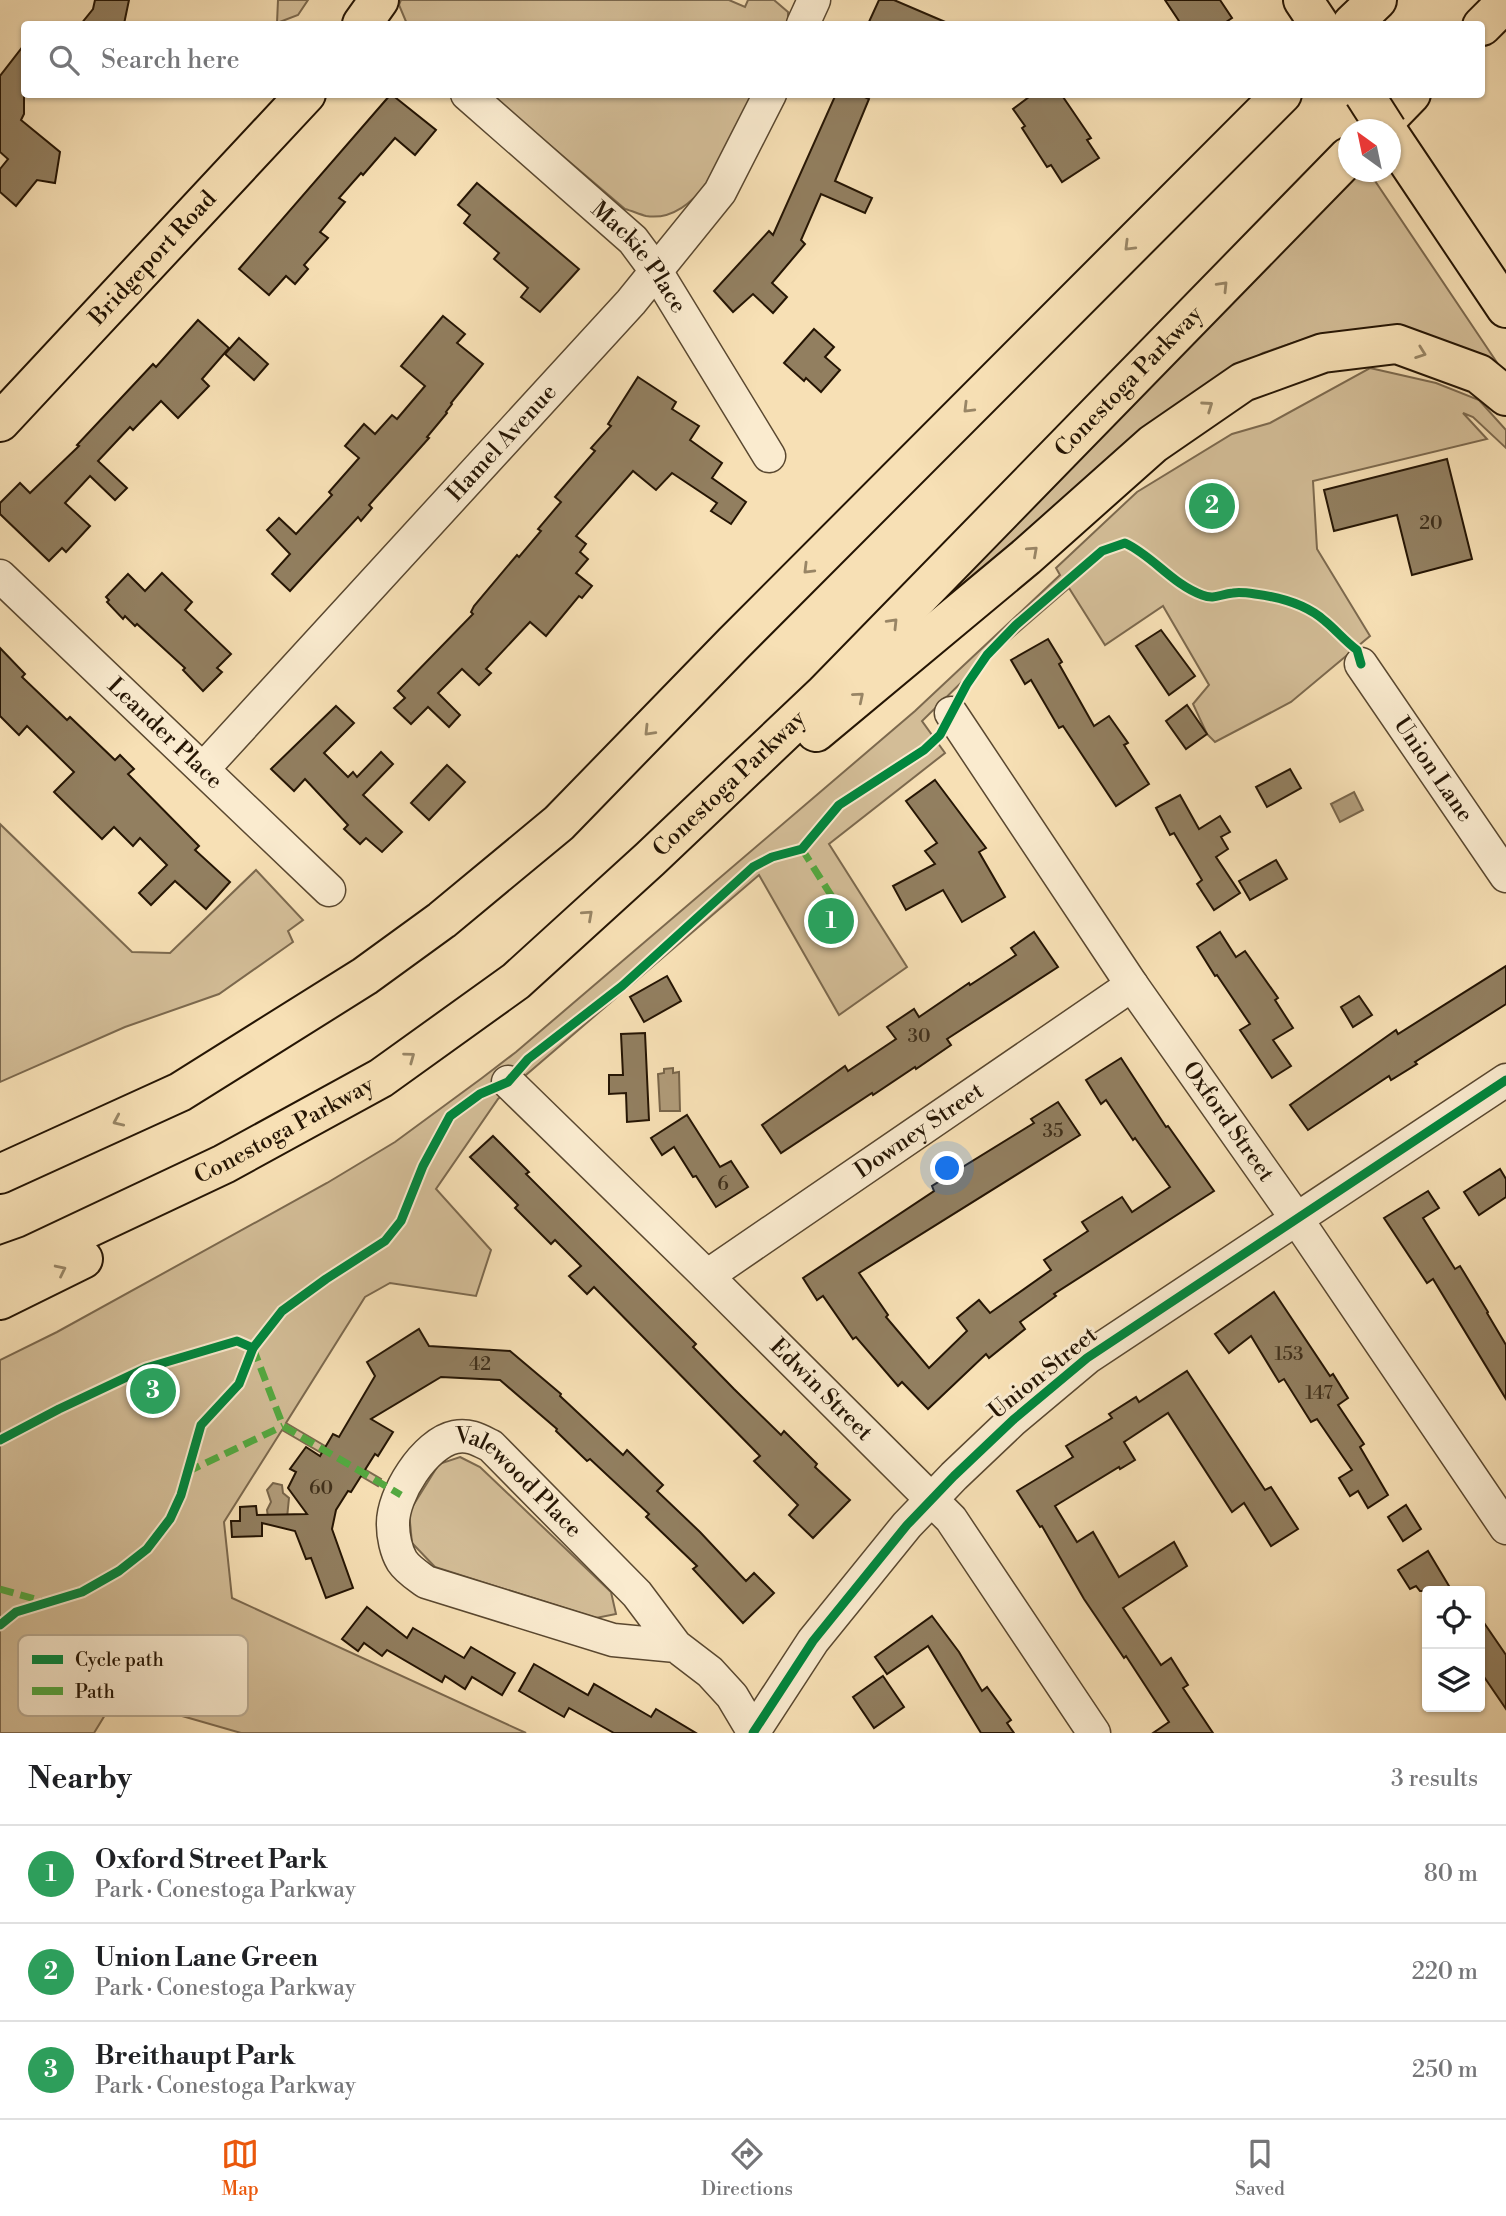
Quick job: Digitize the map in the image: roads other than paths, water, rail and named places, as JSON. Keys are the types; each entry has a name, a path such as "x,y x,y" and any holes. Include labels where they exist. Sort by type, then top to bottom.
{"main road":[{"path":"1303,0 1317,21"},
{"path":"1332,21 1352,0"},
{"path":"1355,21 1377,0"},
{"path":"1485,23 1506,2"},
{"name":"Bridgeport Road","path":"0,422 302,98"},
{"path":"1157,218 1260,98"},
{"path":"0,1174 180,1092 365,976 464,902 559,823 734,643 1278,98"},
{"path":"1367,98 1380,119"},
{"path":"1387,119 1407,98"},
{"path":"1401,150 1506,309"},
{"name":"Conestoga Parkway","path":"0,1266 31,1255 224,1164 381,1078 516,981 650,859 825,692 1338,168"},
{"path":"650,859 733,802 1026,557 1153,444 1243,382 1323,353 1397,344 1479,374 1506,396"},
{"path":"0,1300 128,1237 224,1164"}],"street":[{"path":"804,21 814,0"},
{"name":"Mackie Place","path":"472,98 633,240 656,271 769,456"},
{"name":"Hamel Avenue","path":"204,768 603,333 656,271 720,192 768,98"},
{"name":"Leander Place","path":"0,576 329,890"},
{"name":"Union Lane","path":"1361,664 1506,876"},
{"name":"Oxford Street","path":"951,713 1132,985 1296,1218 1506,1528"},
{"name":"Downey Street","path":"707,1276 1132,985"},
{"name":"Union Street","path":"753,1733 813,1641 931,1499 1013,1420 1087,1358 1506,1080"},
{"name":"Edwin Street","path":"508,1082 931,1499 955,1526 1094,1733"},
{"name":"Valewood Place","path":"676,1646 613,1640 426,1582 413,1573 402,1561 392,1522 401,1494 420,1460 434,1446 454,1437 473,1437 491,1446 637,1594 676,1646 710,1672 732,1696 753,1733"}],"place":[{"name":"Union Lane Green","path":"1212,506"},
{"name":"Oxford Street Park","path":"831,921"},
{"name":"Breithaupt Park","path":"153,1391"}]}
